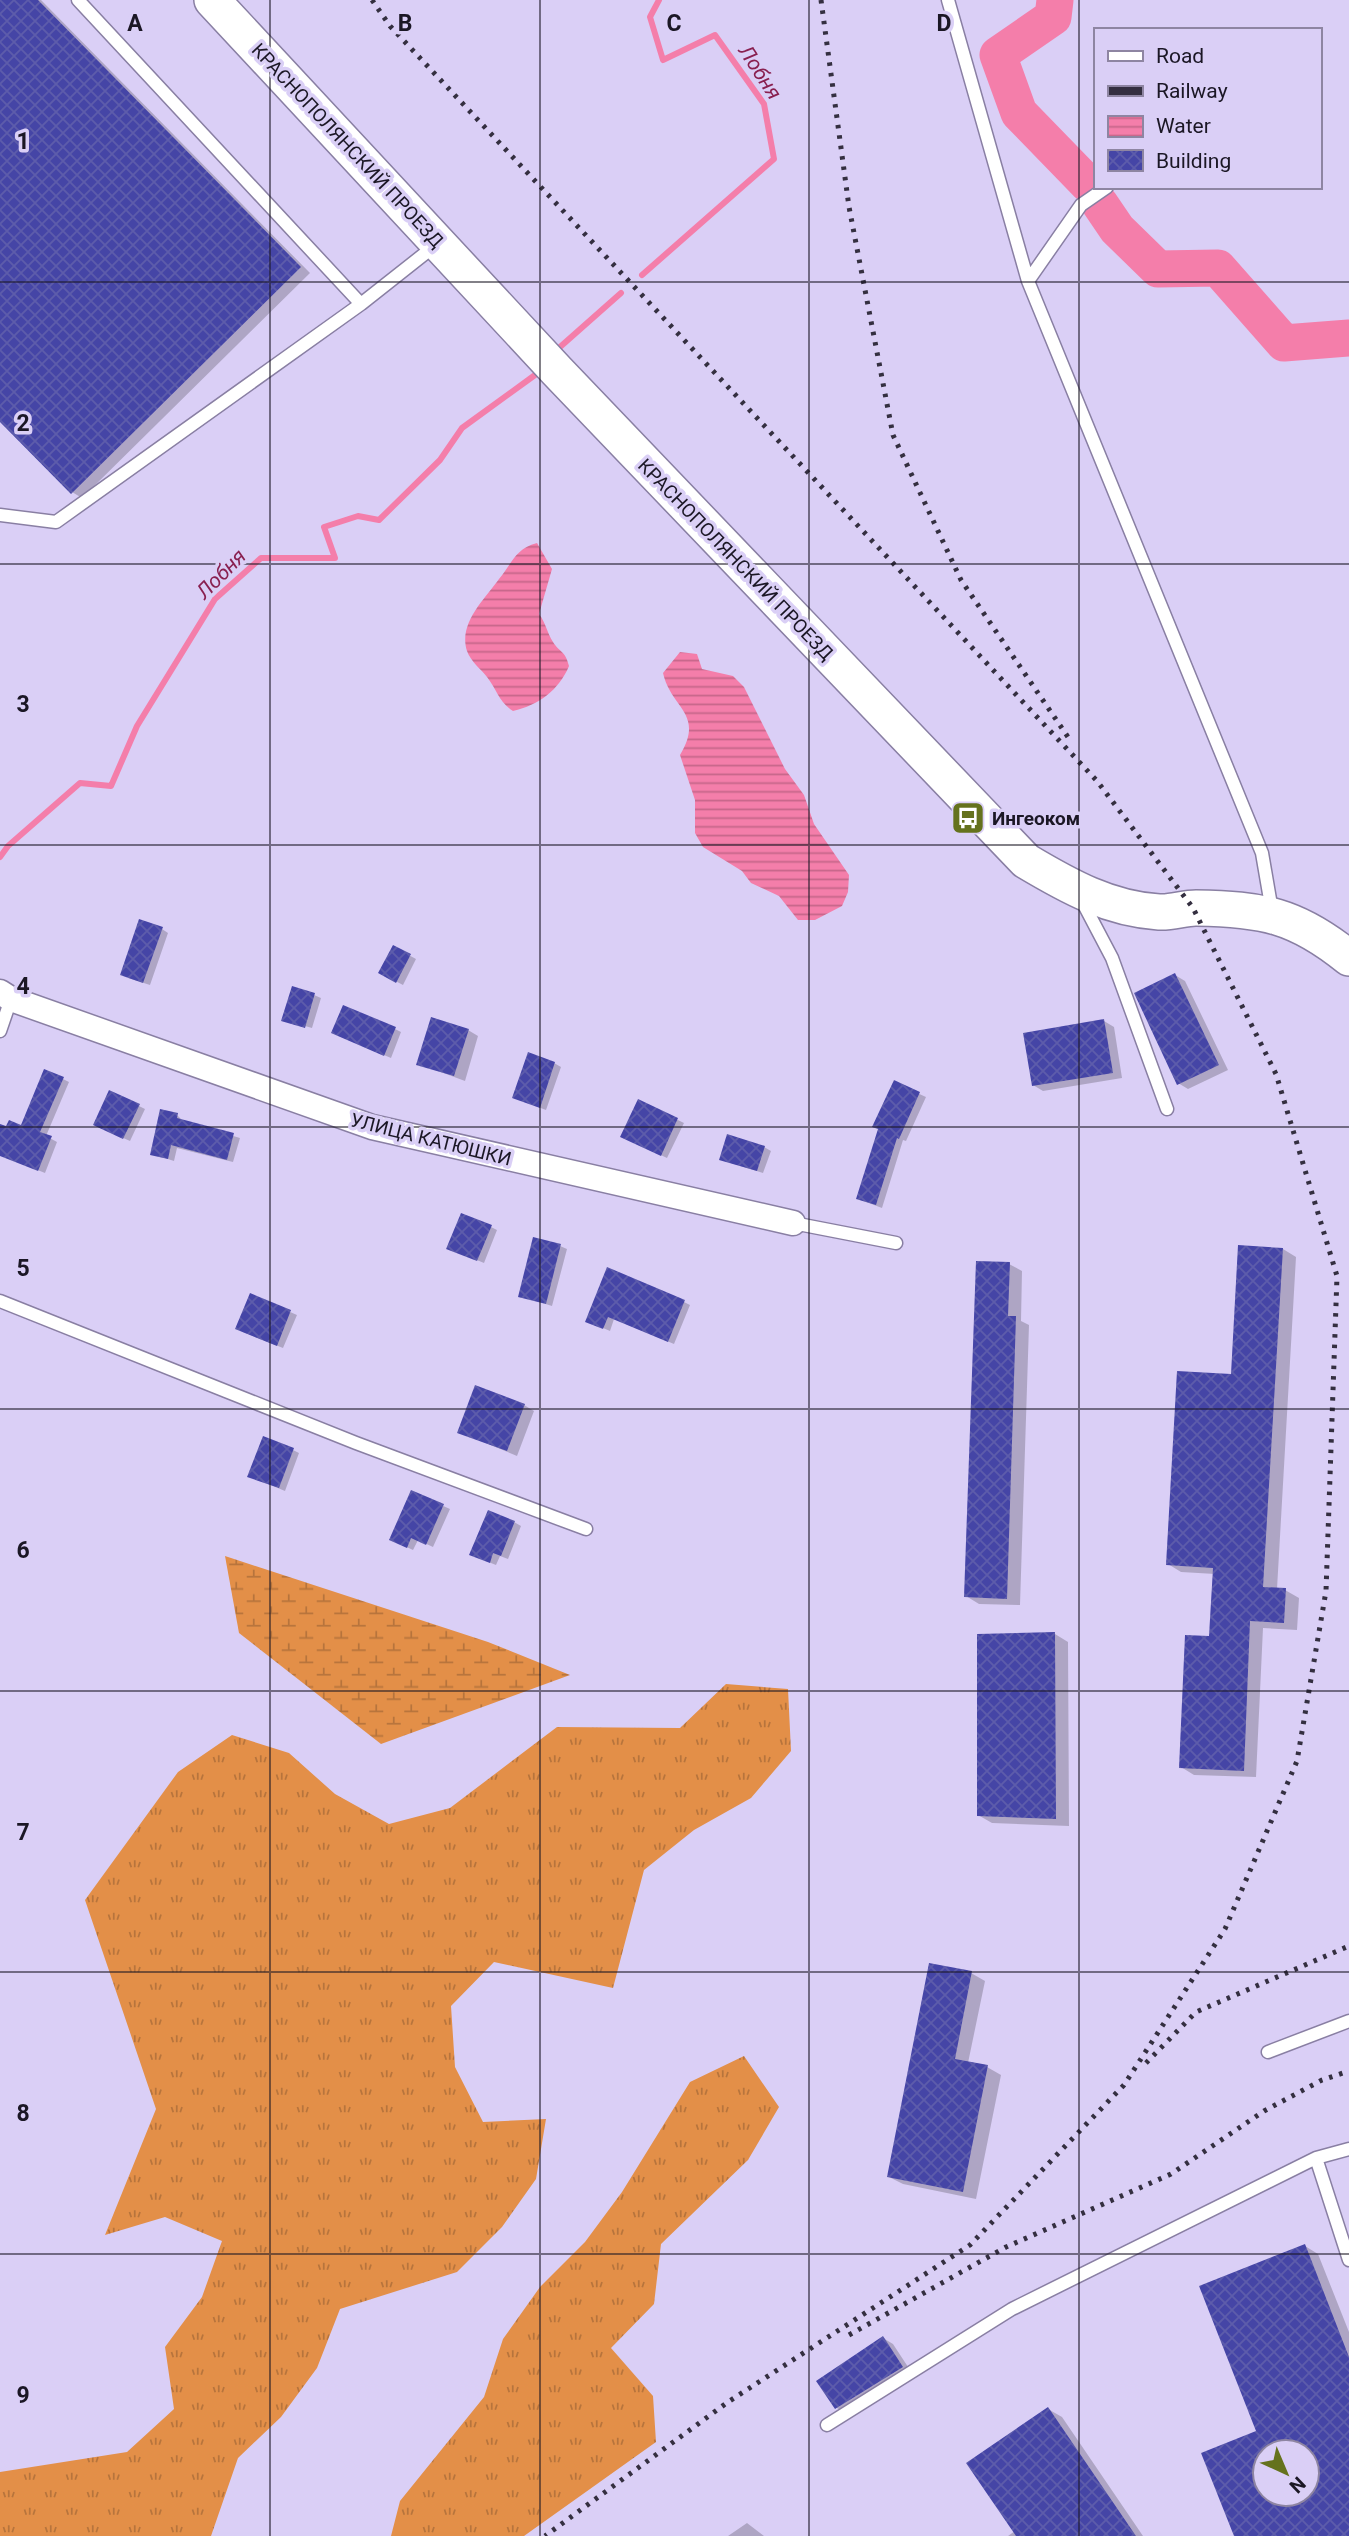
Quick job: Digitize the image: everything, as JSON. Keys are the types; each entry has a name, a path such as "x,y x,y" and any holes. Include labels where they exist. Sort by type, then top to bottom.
{"main road":[{"name":"КРАСНОПОЛЯНСКИЙ ПРОЕЗД","path":"212,0 581,397 1026,861 1077,891 1118,905 1160,912 1193,908 1272,913 1311,931 1349,958"}],"street":[{"name":"УЛИЦА КАТЮШКИ","path":"6,995 372,1127 793,1223"}],"lane":[{"path":"78,0 361,304"},
{"path":"948,0 1028,281 1170,635 1262,853 1272,913"},
{"path":"1028,281 1081,205 1104,189"},
{"path":"0,515 56,522 361,304 438,243"},
{"path":"1077,891 1112,958 1167,1109"},
{"path":"0,1031 6,995"},
{"path":"793,1223 896,1243"},
{"path":"0,1301 344,1439 586,1529"},
{"path":"1268,2052 1349,2021"},
{"path":"827,2426 1012,2309 1316,2158 1349,2150"},
{"path":"1316,2158 1349,2260"}],"green space":[{"path":"225,1556 488,1642 570,1675 381,1744 239,1633"},
{"path":"726,1684 788,1689 791,1751 751,1798 694,1830 644,1870 613,1988 494,1962 451,2006 455,2067 483,2122 546,2119 536,2179 502,2227 457,2272 340,2309 317,2368 281,2417 238,2458 211,2536 0,2536 0,2472 127,2452 174,2409 165,2347 202,2297 222,2241 165,2217 105,2235 156,2109 85,1900 178,1772 232,1735 289,1753 335,1794 389,1824 450,1808 557,1727 680,1728"},
{"path":"744,2056 779,2107 748,2160 661,2244 654,2304 611,2348 653,2396 656,2442 524,2536 391,2536 400,2501 484,2397 503,2339 540,2287 585,2242 622,2192 690,2082"}],"water":[{"path":"537,543 552,569 539,614 569,666 560,682 547,695 531,705 513,711 501,700 469,655 465,641 466,631 474,612 515,557"},
{"path":"680,652 697,654 702,669 733,676 744,687 785,769 804,795 814,824 849,875 848,892 842,906 815,920 798,920 779,896 751,883 742,871 703,847 695,833 695,800 680,755 687,741 688,720 667,685 663,673"}],"building":[{"path":"0,0 38,0 301,267 71,494 0,422"},
{"path":"139,919 163,927 143,983 120,975"},
{"path":"393,945 411,954 396,983 378,973"},
{"path":"1175,973 1219,1065 1177,1085 1134,993"},
{"path":"292,986 315,993 305,1028 281,1021"},
{"path":"343,1005 396,1027 384,1056 331,1033"},
{"path":"431,1017 469,1029 454,1076 416,1065"},
{"path":"1104,1019 1113,1073 1032,1086 1023,1033"},
{"path":"528,1052 555,1062 540,1108 512,1098"},
{"path":"44,1069 64,1077 40,1132 52,1136 38,1171 0,1156 0,1124 6,1126 9,1120 21,1125"},
{"path":"894,1080 920,1092 899,1139 897,1138 876,1205 856,1199 878,1129 872,1127"},
{"path":"109,1090 140,1104 123,1139 93,1125"},
{"path":"638,1099 678,1118 661,1156 620,1137"},
{"path":"160,1109 178,1113 177,1118 234,1133 227,1160 171,1145 168,1159 150,1155"},
{"path":"727,1134 765,1146 757,1171 719,1160"},
{"path":"461,1213 492,1225 477,1261 446,1249"},
{"path":"533,1237 561,1244 546,1304 518,1297"},
{"path":"1238,1245 1283,1248 1263,1587 1286,1588 1284,1623 1250,1621 1244,1771 1179,1768 1185,1635 1209,1636 1213,1568 1166,1565 1177,1371 1231,1374"},
{"path":"976,1261 1010,1262 1008,1316 1016,1316 1007,1599 964,1597"},
{"path":"607,1267 685,1300 668,1342 608,1317 603,1329 585,1322"},
{"path":"250,1293 291,1310 277,1346 235,1329"},
{"path":"475,1385 525,1404 507,1451 457,1433"},
{"path":"263,1436 294,1448 279,1488 247,1477"},
{"path":"411,1490 444,1504 426,1545 411,1538 407,1548 389,1540"},
{"path":"488,1510 515,1521 501,1556 493,1553 490,1563 469,1555"},
{"path":"1055,1632 1056,1819 977,1816 977,1634"},
{"path":"929,1963 972,1971 955,2059 988,2065 963,2192 887,2177"},
{"path":"1305,2244 1349,2357 1349,2536 1234,2536 1201,2453 1256,2431 1199,2286"},
{"path":"883,2336 903,2367 835,2409 816,2381"},
{"path":"1048,2407 1136,2536 1016,2536 966,2463"}],"waterway":[{"name":"Лобня","path":"642,275 774,159 764,104 715,35 663,60 650,17 659,0"},
{"path":"1055,0 1053,17 998,55 1019,113 1088,184"},
{"path":"1100,204 1117,229 1158,269 1218,268 1284,343 1349,338"},
{"name":"Лобня","path":"560,347 621,293"},
{"name":"Лобня","path":"0,857 8,846 80,783 111,786 137,726 215,599 261,558 335,558 324,527 358,516 379,520 440,460 462,428 535,375"}],"railway":[{"path":"372,0 390,26 1097,781 1193,908 1276,1074 1337,1276 1326,1591 1297,1761 1225,1929 1124,2085 970,2245 728,2402 545,2536"},
{"path":"821,0 849,207 893,435 961,580 1070,740"},
{"path":"1146,2063 1196,2012 1349,1946"},
{"path":"849,2335 1006,2247 1171,2174 1264,2111 1322,2080 1349,2071"}],"place":[{"name":"Ингеоком","path":"968,818"}]}
